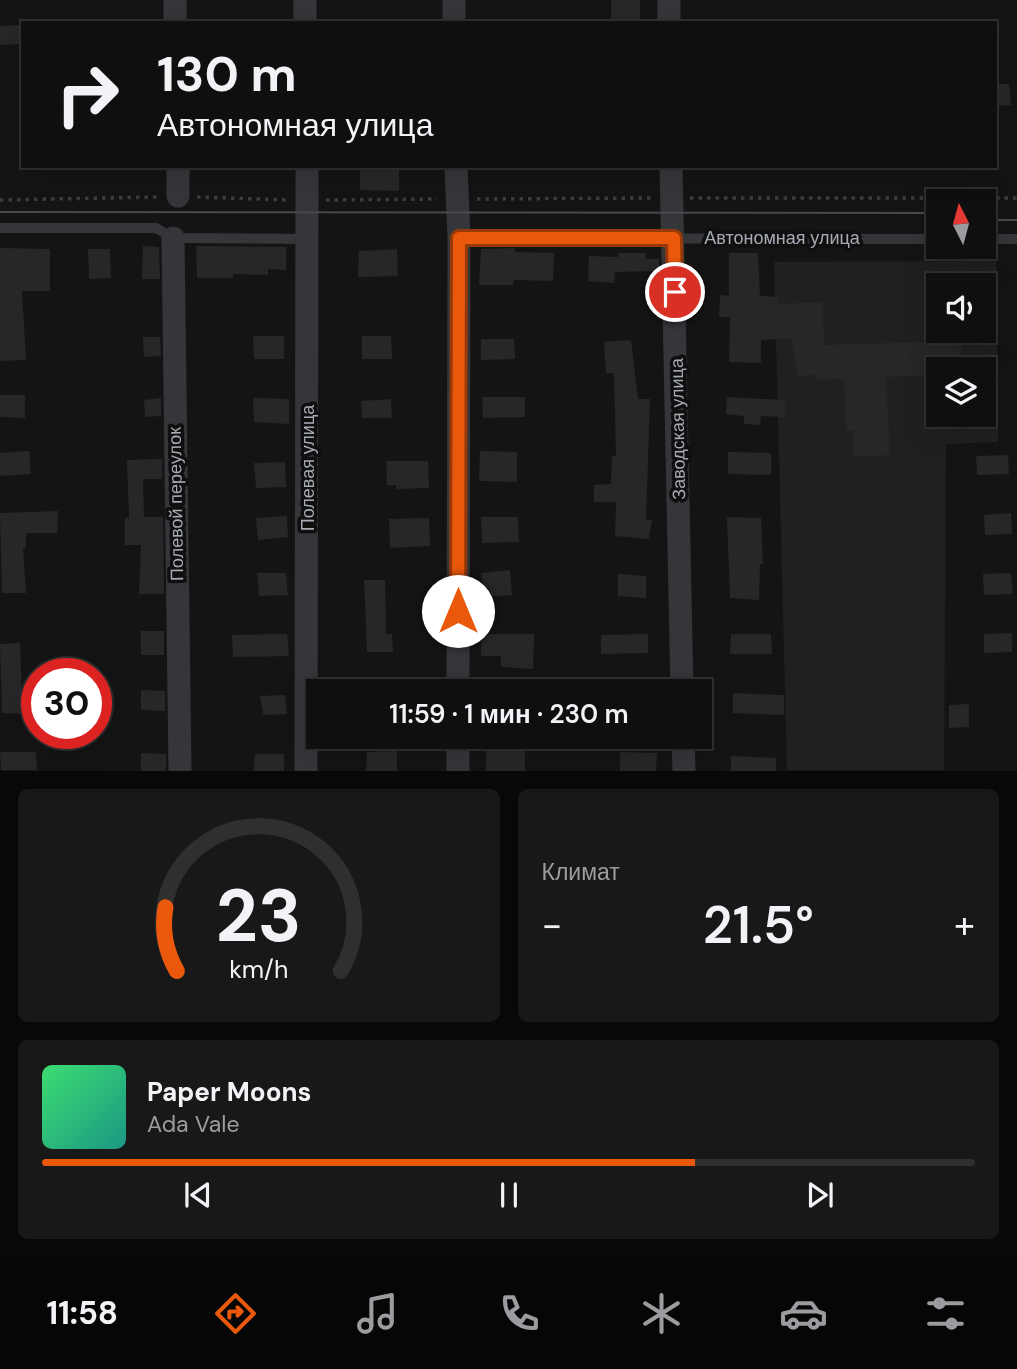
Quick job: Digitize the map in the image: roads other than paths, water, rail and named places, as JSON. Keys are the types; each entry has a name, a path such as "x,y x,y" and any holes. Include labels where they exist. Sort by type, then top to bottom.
{"street":[{"path":"174,0 175,21"},
{"path":"304,0 305,21"},
{"path":"454,0 454,21"},
{"path":"669,0 669,21"},
{"path":"178,168 178,196"},
{"name":"Полевая улица","path":"306,771 307,168"},
{"path":"456,168 459,238 458,679"},
{"name":"Заводская улица","path":"671,168 682,679"},
{"name":"Полевой переулок","path":"173,238 180,771"},
{"path":"458,749 458,771"},
{"path":"683,749 684,771"}],"lane":[{"path":"0,229 156,228 173,238 309,239"},
{"name":"Автономная улица","path":"459,238 926,239"},
{"path":"996,239 1017,239"}],"tram line":[{"path":"0,212 926,213"},
{"path":"996,220 1017,220"}]}
